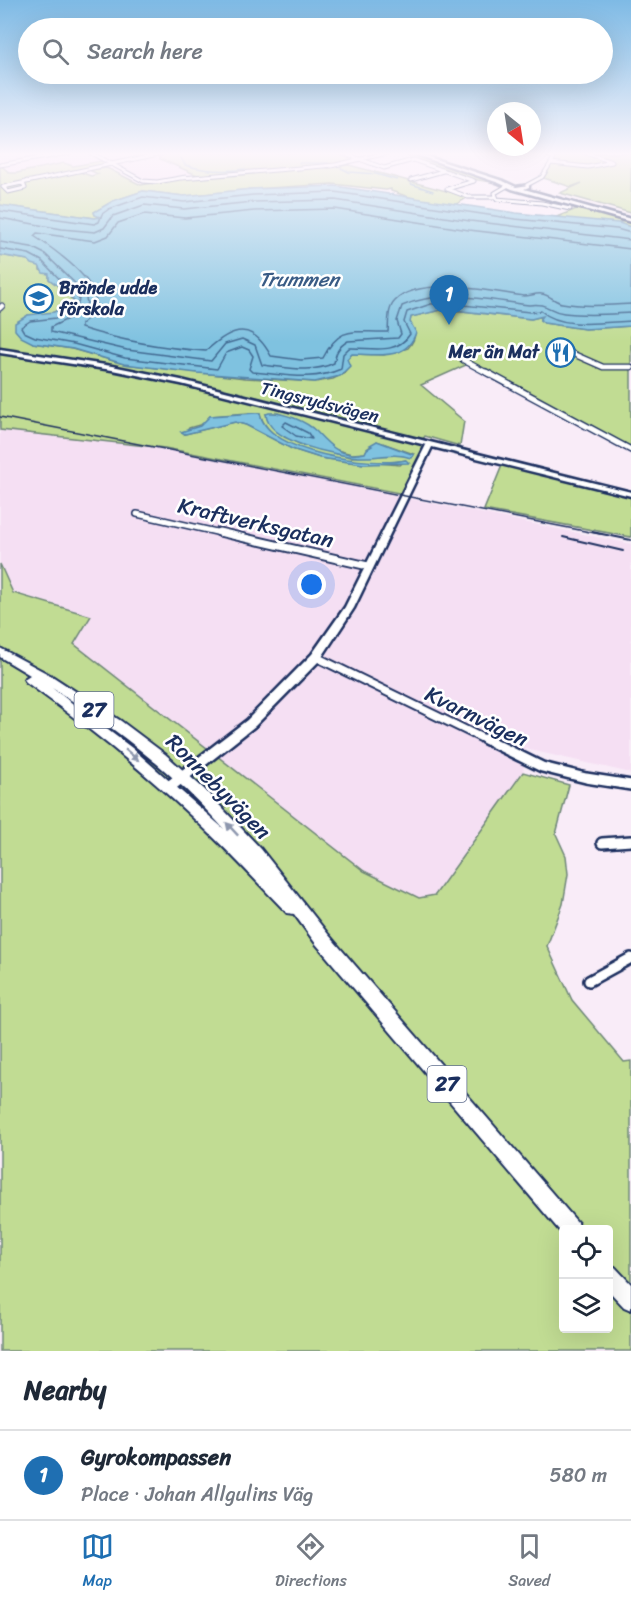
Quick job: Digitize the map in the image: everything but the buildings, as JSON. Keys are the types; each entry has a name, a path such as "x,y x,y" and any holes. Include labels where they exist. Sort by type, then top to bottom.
{"main road":[{"name":"Ronnebyvägen","path":"0,652 99,713 182,777 246,844 287,892 322,939"},
{"name":"Ronnebyvägen","path":"0,659 105,733 219,833 322,939 567,1225"},
{"path":"613,1279 631,1300"}],"street":[{"path":"555,346 603,367 631,367"},
{"name":"Tingsrydsvägen","path":"0,351 112,368 181,382 631,494"},
{"path":"463,360 631,450"},
{"path":"169,787 251,723 316,657 349,608 430,444"},
{"name":"Kraftverksgatan","path":"137,514 368,566"},
{"name":"Kvarnvägen","path":"316,657 542,767 586,778 631,785"},
{"path":"602,843 631,841"},
{"path":"589,981 631,958"}],"shaded area":[{"path":"0,430 165,448 631,544 631,773 526,749 523,772 434,895 419,898 364,871 74,644 91,616 13,592 0,564"}],"green space":[{"path":"609,216 631,222 631,227 617,223 554,218"},
{"path":"0,255 28,260 40,266 40,270 49,274 49,279 65,291 74,302 50,314 28,315 33,343 72,349 124,364 245,378 315,382 333,379 345,373 347,359 352,354 384,355 408,348 414,338 411,317 445,309 531,319 543,316 540,320 544,323 585,329 631,326 631,450 468,364 421,385 464,421 460,446 425,436 420,443 425,449 404,494 165,448 0,430","holes":["260,413 267,428 282,440 324,456 370,462 406,460 400,465 364,464 320,458 292,449 246,425 235,422 185,434 189,428 203,424 210,416","278,413 312,428 333,449 352,454 365,453 377,441 414,454 411,457 400,455 351,457 302,445 284,437 266,414"]},
{"path":"503,463 631,494 631,537 484,510"},
{"path":"0,564 13,593 91,616 74,644 364,871 419,898 435,895 523,772 569,785 556,834 566,856 568,874 563,904 547,946 572,1000 624,1062 631,1061 631,1351 0,1351"}],"water":[{"name":"Trummen","path":"0,216 100,217 98,216 547,216 619,223 631,227 631,326 585,329 544,323 540,320 543,316 531,319 445,309 411,317 410,322 416,332 412,342 406,348 390,354 352,354 347,359 350,366 340,376 315,382 197,373 124,364 73,349 33,343 21,337 15,330 15,323 28,315 54,312 74,301 49,279 49,274 43,273 39,266 28,260 0,255"},
{"path":"260,413 267,427 281,439 300,448 347,459 391,462 406,460 409,463 364,464 320,458 292,449 246,425 235,422 185,434 181,432 200,426 210,416"},
{"path":"266,414 281,414 301,421 332,447 343,453 365,453 372,446 370,445 377,441 414,455 411,458 392,455 359,457 335,454 305,446 290,440 269,424"}],"waterway":[{"path":"619,223 623,221"}],"railway":[{"path":"0,417 600,534"},
{"path":"592,532 631,540"},
{"path":"563,537 623,551"}],"place":[{"name":"Brände udde förskola","path":"38,298"},
{"name":"Gyrokompassen","path":"449,325"},
{"name":"Mer än Mat","path":"560,352"}]}
